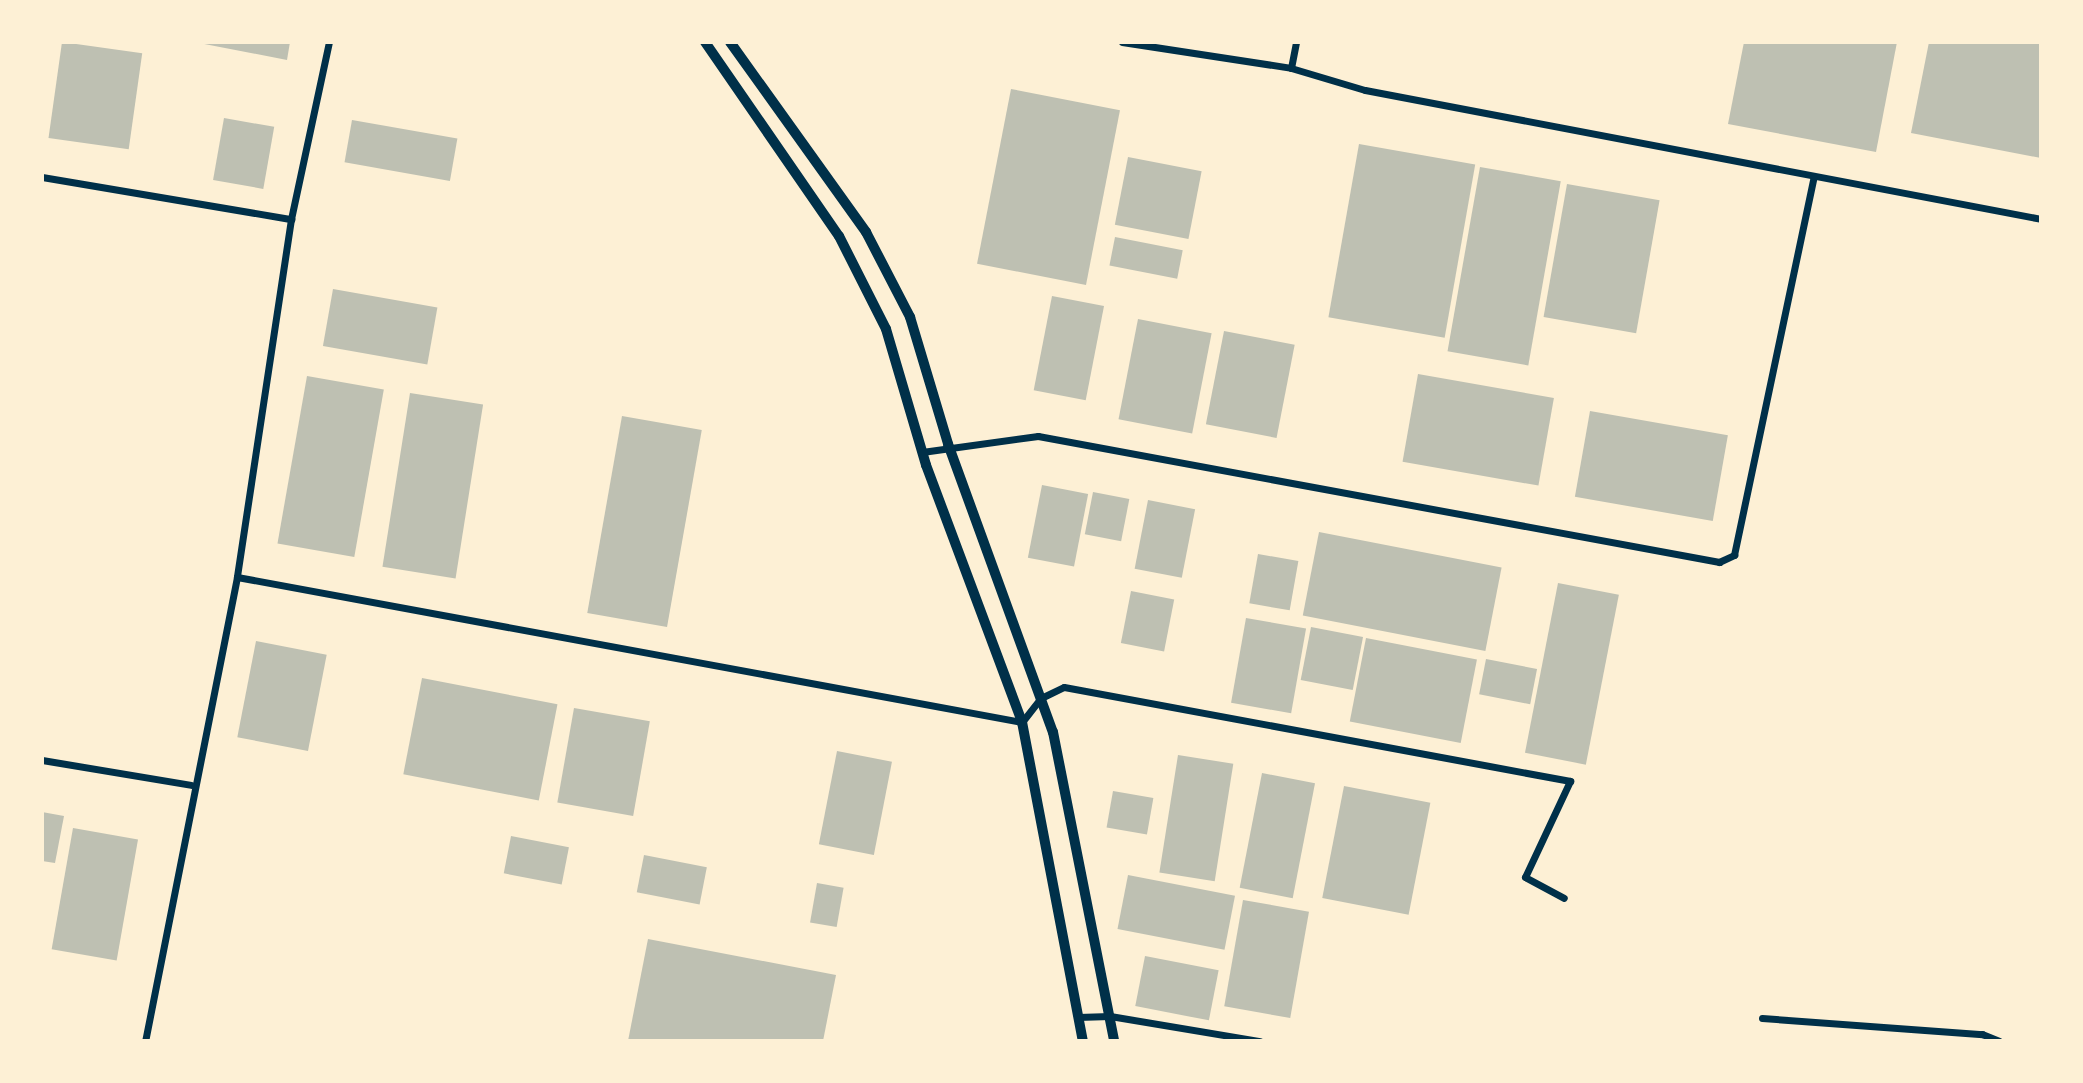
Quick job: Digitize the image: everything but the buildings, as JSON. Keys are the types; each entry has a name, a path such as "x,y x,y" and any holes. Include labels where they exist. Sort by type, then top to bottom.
{"street":[{"path":"145,1041 191,785 237,577 291,219 329,42"},
{"path":"705,42 839,236 886,330 922,452 1022,722 1083,1041"},
{"path":"730,42 866,232 910,317 948,444 1053,732 1114,1041"},
{"path":"1122,42 1291,68 1365,90 2041,219"},
{"path":"1291,68 1296,42"},
{"path":"922,452 948,444 1038,436 1719,562 1734,555 1814,176"},
{"path":"42,177 291,219"},
{"path":"237,577 1022,722"},
{"path":"1022,722 1041,698 1064,687 1138,696 1570,781 1525,877 1564,898"},
{"path":"42,760 191,785"},
{"path":"1078,1017 1110,1016 1260,1041"},
{"path":"1762,1018 1982,1034 1999,1041"}]}
